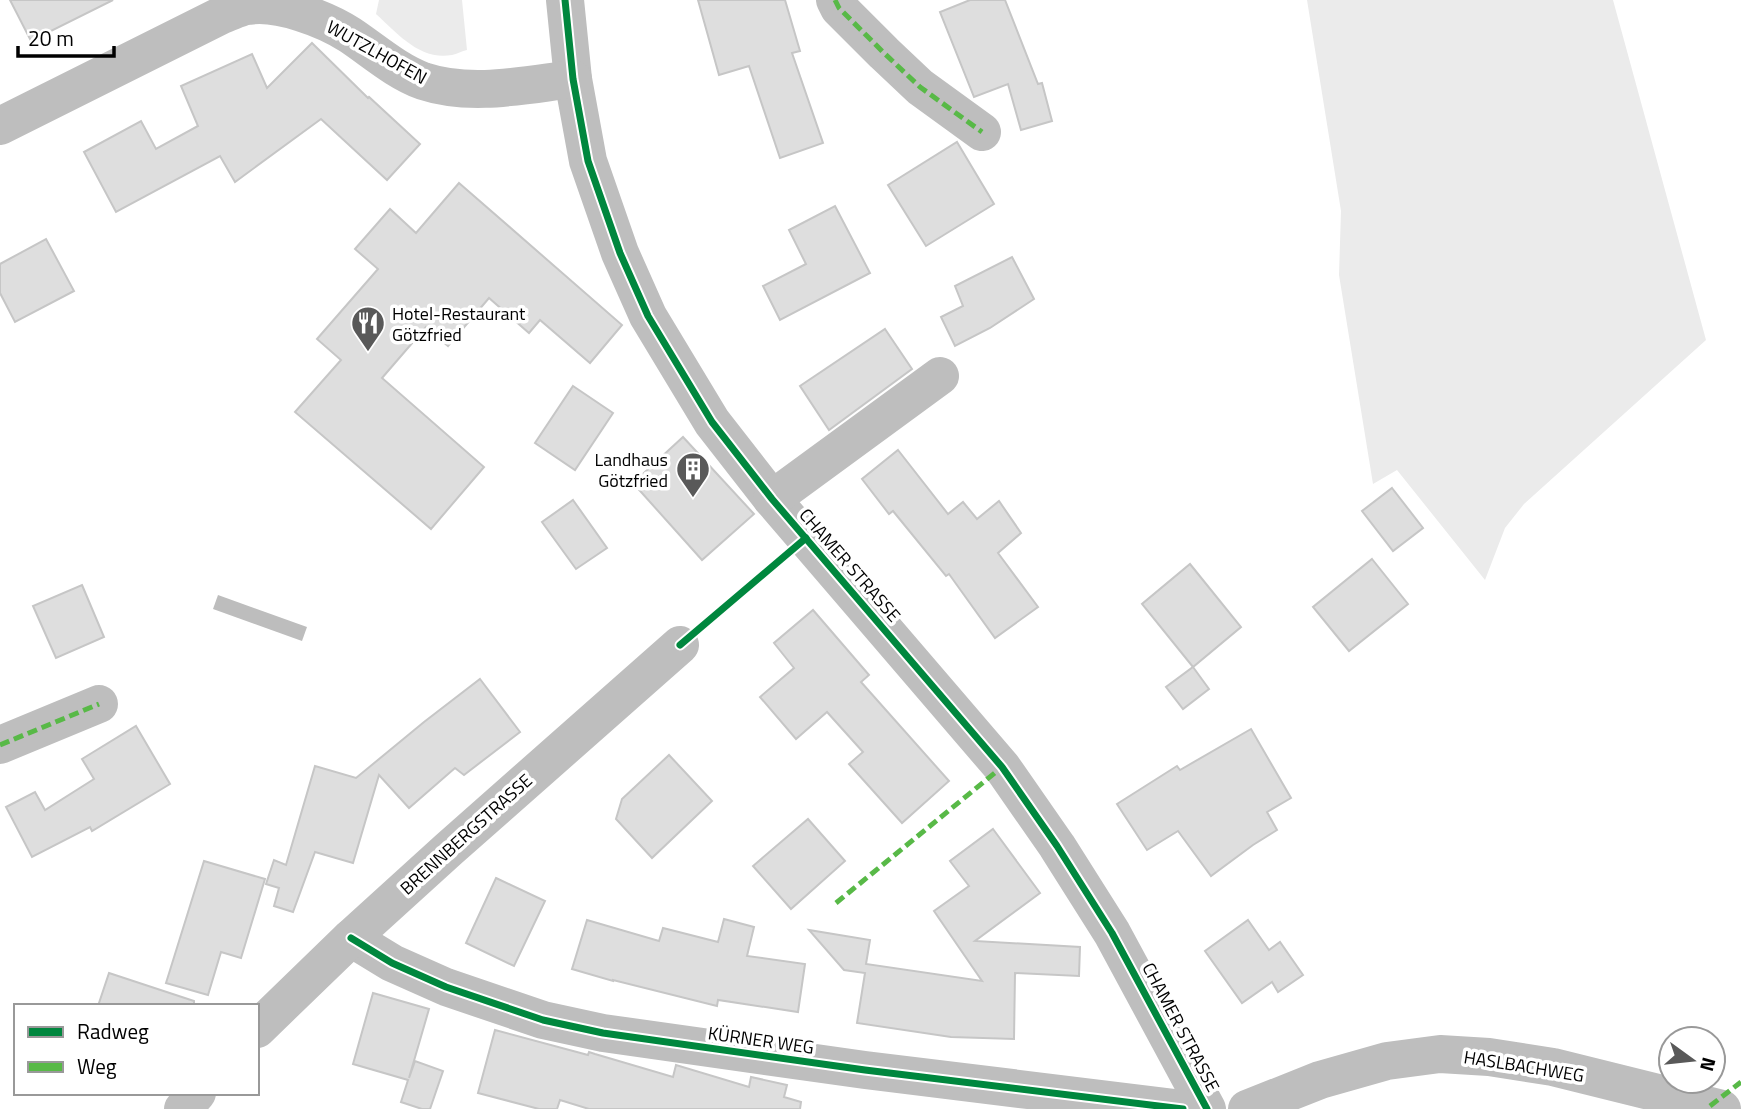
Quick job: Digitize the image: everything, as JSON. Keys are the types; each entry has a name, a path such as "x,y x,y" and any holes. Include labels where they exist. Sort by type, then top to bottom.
{"street":[{"name":"CHAMER STRASSE","path":"565,0 573,79 588,161 620,253 648,316 712,422 772,499 1002,767 1057,846 1112,933 1207,1109"},
{"path":"835,0 839,8 920,87 982,132"},
{"name":"WUTZLHOFEN","path":"0,126 248,3 276,6 309,15 347,33 391,65 421,80 444,87 498,88 573,79"},
{"path":"772,499 940,376"},
{"name":"BRENNBERGSTRASSE","path":"259,1027 351,938 680,645"},
{"path":"0,745 99,704"},
{"name":"KÜRNER WEG","path":"351,938 392,962 446,987 543,1020 603,1033 865,1070 1183,1109"},
{"name":"HASLBACHWEG","path":"1247,1109 1320,1080 1387,1061 1440,1054 1489,1057 1553,1067 1722,1109"},
{"path":"183,1109 195,1095"}],"shaded area":[{"path":"379,0 462,0 467,50 440,56 419,50 376,14"},
{"path":"1307,0 1613,0 1706,340 1524,504 1505,528 1485,580 1397,470 1373,484 1339,275 1341,211"},
{"path":"218,595 307,627 302,641 213,609"}],"building":[{"path":"10,0 113,0 31,41"},
{"path":"698,0 785,0 800,51 792,53 823,143 780,158 749,66 719,75"},
{"path":"970,0 1005,0 1038,84 1042,83 1052,121 1021,130 1008,84 974,97 940,12"},
{"path":"312,43 420,144 387,180 321,119 235,182 220,156 116,212 84,152 141,121 156,149 198,126 181,86 252,54 267,88"},
{"path":"957,142 994,204 926,246 888,185"},
{"name":"Hotel-Restaurant Götzfried","path":"459,183 622,325 590,363 540,320 529,333 489,298 448,346 426,327 382,378 484,467 431,529 295,412 341,360 317,339 378,269 355,249 390,209 416,233"},
{"path":"835,206 870,273 780,320 763,286 806,264 789,230"},
{"path":"46,239 74,291 15,322 0,293 0,264"},
{"path":"1012,257 1034,299 990,328 955,346 941,317 963,306 955,286"},
{"path":"885,329 912,369 829,430 800,386"},
{"path":"573,386 613,413 575,470 535,443"},
{"name":"Landhaus Götzfried","path":"683,437 754,514 702,560 633,483"},
{"path":"898,450 948,514 963,502 977,519 999,501 1021,533 998,553 1038,607 995,638 949,574 946,576 893,511 889,514 862,479"},
{"path":"1392,488 1423,528 1393,551 1362,511"},
{"path":"573,500 607,548 576,569 542,522"},
{"path":"1372,559 1408,604 1349,651 1313,607"},
{"path":"1190,564 1241,627 1193,667 1142,604"},
{"path":"82,585 104,637 56,658 33,606"},
{"path":"813,610 869,675 861,682 949,781 902,823 849,764 863,752 827,712 796,739 760,697 794,668 774,643"},
{"path":"1193,667 1209,689 1183,709 1166,687"},
{"path":"480,679 520,732 464,775 455,768 409,808 379,775 353,863 315,852 293,912 274,906 279,888 266,884 274,860 286,865 315,766 356,778"},
{"path":"136,726 170,784 92,831 90,827 32,857 6,807 35,792 45,810 94,779 82,759"},
{"path":"1251,729 1291,798 1267,812 1277,830 1211,876 1178,831 1147,850 1117,804 1177,766 1180,770"},
{"path":"669,755 712,801 652,858 616,819 622,799"},
{"path":"808,819 845,861 791,909 753,866"},
{"path":"993,829 1040,893 975,941 1080,947 1079,976 1015,973 1014,1039 951,1037 857,1023 865,973 844,970 809,930 870,940 866,964 982,981 934,911 969,886 950,861"},
{"path":"204,861 265,879 241,958 221,952 208,995 166,983"},
{"path":"496,878 545,901 514,966 466,943"},
{"path":"724,919 754,927 747,956 805,964 798,1012 718,1000 717,1006 572,969 587,920 659,941 663,928 718,942"},
{"path":"1248,920 1269,950 1280,942 1303,975 1278,992 1272,982 1242,1003 1205,951"},
{"path":"109,973 194,1001 194,1004 99,1004"},
{"path":"373,993 429,1009 409,1078 415,1061 443,1071 430,1109 401,1102 408,1080 353,1064"},
{"path":"495,1030 588,1055 589,1052 673,1077 676,1065 749,1087 751,1077 787,1085 784,1097 801,1102 800,1109 589,1109 560,1100 557,1109 539,1109 478,1093"}],"marked path":[{"path":"835,0 839,8 920,87 982,132"},
{"path":"0,745 99,704"},
{"path":"836,903 1002,767"},
{"path":"1710,1106 1741,1082"}],"cycle path":[{"path":"565,0 573,79 588,161 620,253 648,316 712,422 772,499 1002,767 1057,846 1112,933 1207,1109"},
{"path":"680,645 806,538"},
{"path":"351,938 392,963 446,987 543,1020 603,1033 865,1070 1183,1109"}],"place":[{"name":"Hotel-Restaurant Götzfried","path":"368,353"},
{"name":"Landhaus Götzfried","path":"693,499"}]}
